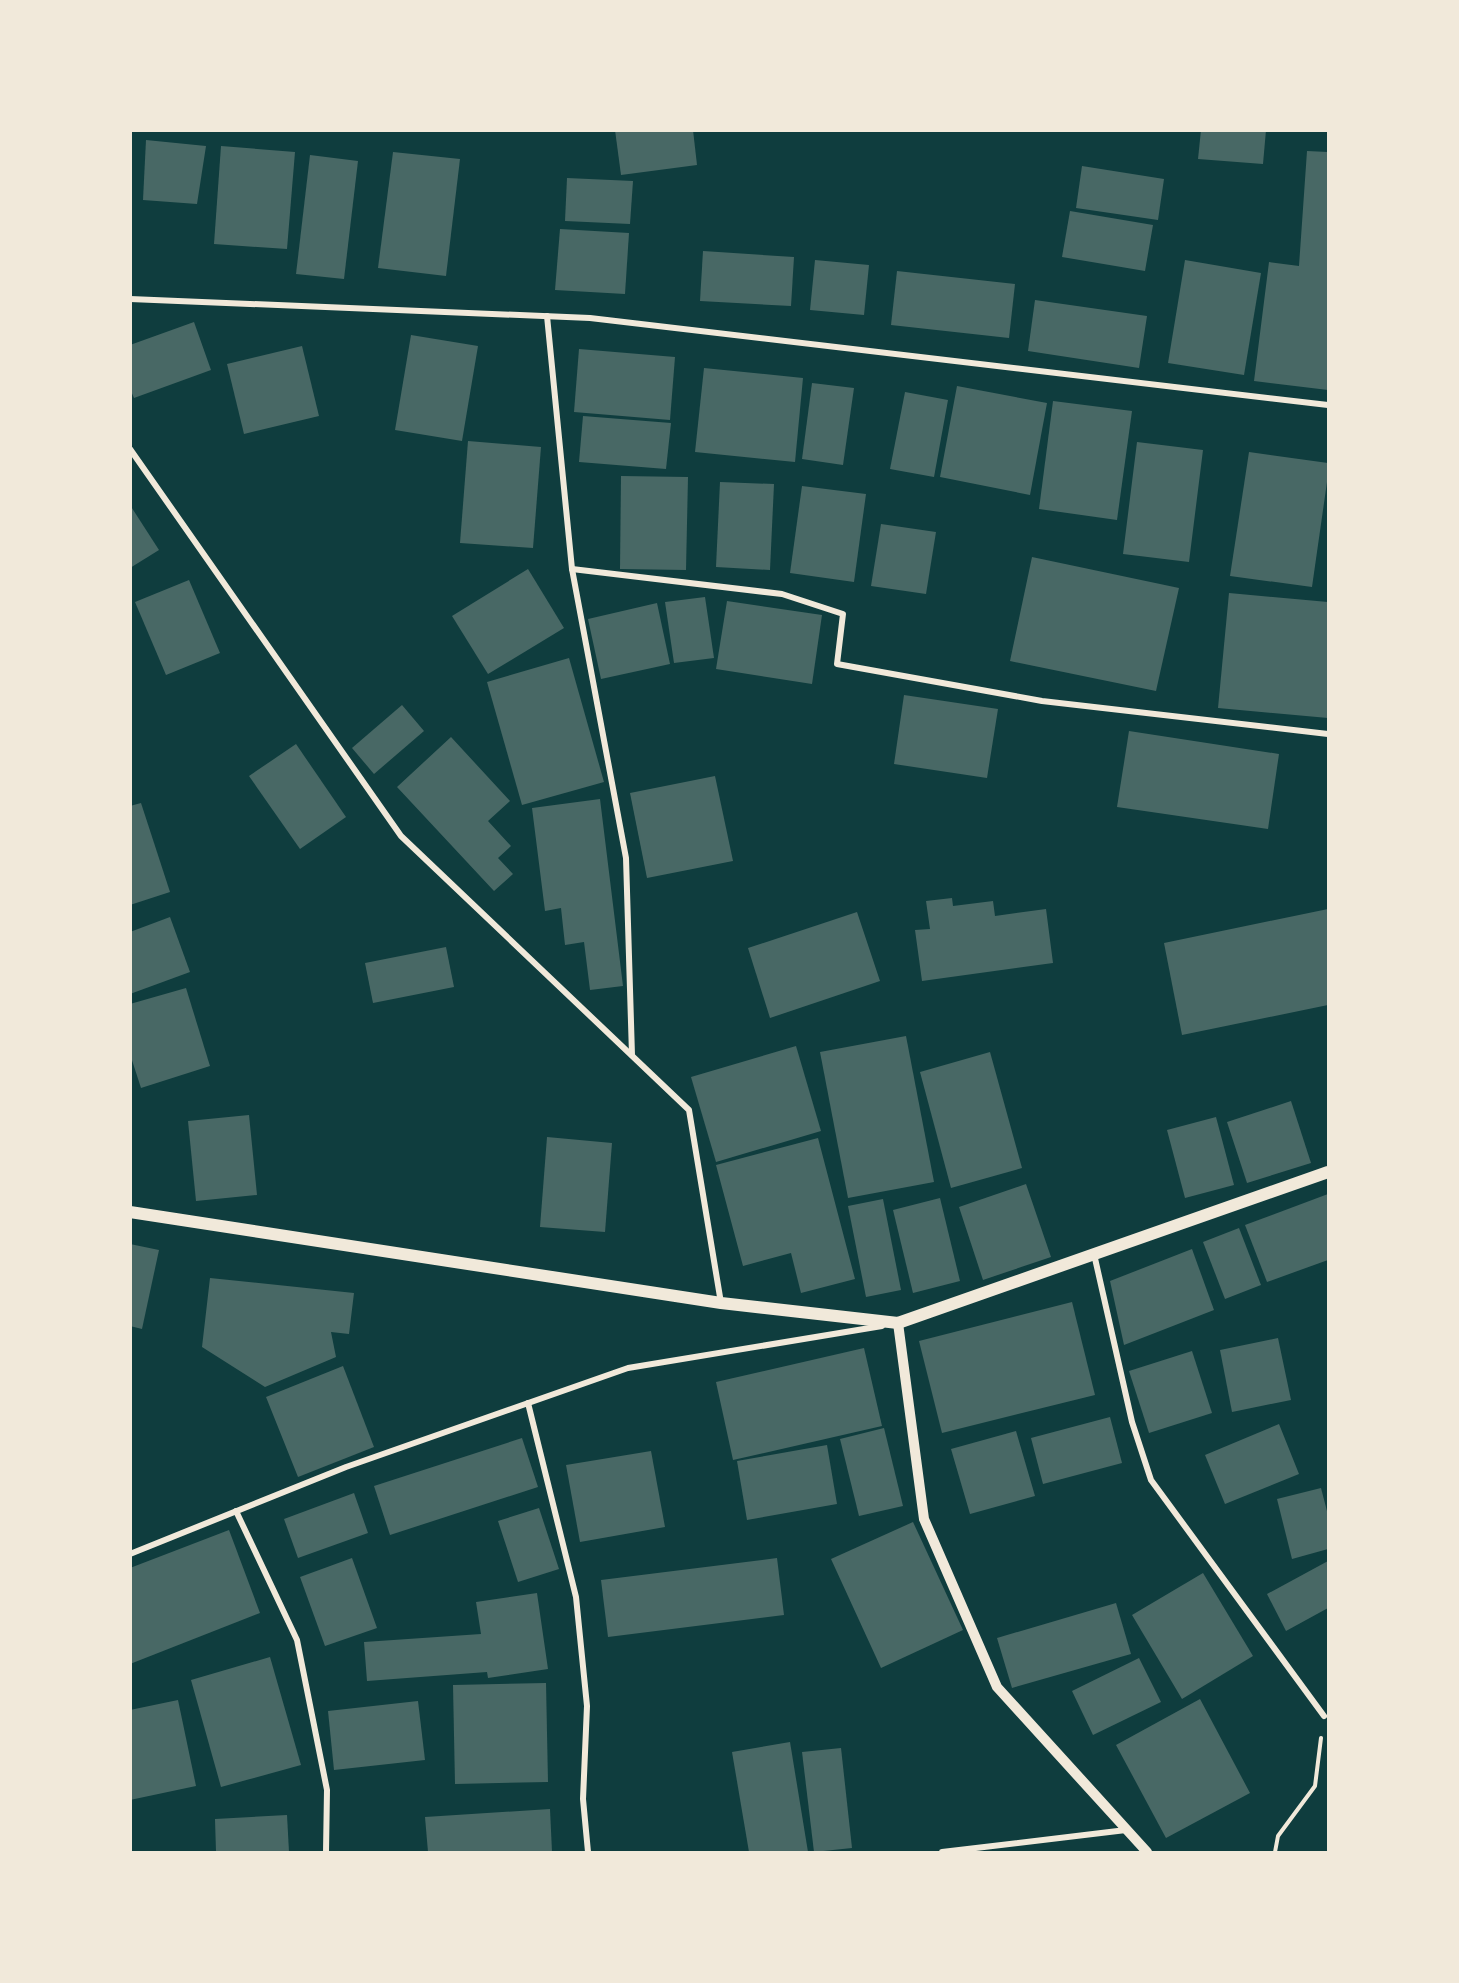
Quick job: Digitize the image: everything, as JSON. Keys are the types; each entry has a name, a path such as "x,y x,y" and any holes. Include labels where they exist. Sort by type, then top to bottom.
{"main road":[{"path":"130,1212 720,1303 898,1323 1329,1172"}],"street":[{"path":"130,299 590,318 1329,405"},
{"path":"547,316 572,569 626,858 632,1056"},
{"path":"130,449 401,836 689,1110 720,1303"},
{"path":"572,569 782,594 843,614 837,664 1042,701 1329,734"},
{"path":"1094,1254 1132,1422 1151,1480 1324,1716"},
{"path":"130,1554 346,1467 628,1368 898,1323 924,1519 997,1687 1147,1852"},
{"path":"528,1403 576,1597 587,1706 583,1799 588,1852"},
{"path":"236,1511 297,1640 327,1790 326,1852"},
{"path":"942,1852 1127,1829"}],"path":[{"path":"1275,1852 1278,1836 1315,1786 1324,1716"}],"building":[{"path":"615,130 693,130 697,165 621,175"},
{"path":"1201,130 1266,130 1263,164 1198,159"},
{"path":"146,140 206,146 197,204 143,200"},
{"path":"221,146 295,152 287,249 214,244"},
{"path":"1307,151 1328,152 1328,390 1254,381 1269,262 1299,266"},
{"path":"393,152 460,159 446,276 378,268"},
{"path":"310,155 358,161 344,279 296,274"},
{"path":"1082,166 1164,179 1158,220 1076,208"},
{"path":"567,178 633,181 630,224 565,221"},
{"path":"1070,211 1153,225 1145,271 1062,257"},
{"path":"560,229 629,233 625,294 555,290"},
{"path":"703,251 794,257 791,306 700,301"},
{"path":"815,260 869,265 864,315 810,310"},
{"path":"1185,260 1261,273 1244,375 1168,363"},
{"path":"897,271 1015,284 1009,338 891,325"},
{"path":"1035,300 1147,316 1139,368 1028,351"},
{"path":"194,322 211,370 134,398 130,389 130,345"},
{"path":"411,335 478,346 462,441 395,430"},
{"path":"302,346 319,416 244,434 227,364"},
{"path":"579,349 675,357 670,420 574,412"},
{"path":"704,368 803,378 795,462 695,452"},
{"path":"812,383 854,388 843,465 802,459"},
{"path":"957,386 1047,403 1030,495 940,477"},
{"path":"905,392 948,400 934,477 890,469"},
{"path":"1053,401 1132,411 1117,520 1039,509"},
{"path":"583,416 671,423 666,469 579,462"},
{"path":"468,441 541,447 533,548 460,543"},
{"path":"1137,442 1203,450 1189,562 1123,554"},
{"path":"1249,452 1328,463 1312,587 1230,576"},
{"path":"621,476 688,477 686,570 620,569"},
{"path":"720,482 774,484 770,570 716,567"},
{"path":"802,486 866,494 854,582 790,573"},
{"path":"130,505 159,550 130,568"},
{"path":"881,524 936,532 926,594 871,586"},
{"path":"1032,557 1179,588 1156,691 1010,661"},
{"path":"528,569 564,628 488,674 452,616"},
{"path":"189,580 220,653 166,675 135,602"},
{"path":"1229,593 1328,602 1328,718 1218,708"},
{"path":"705,597 714,658 674,663 665,602"},
{"path":"727,601 822,615 812,684 716,669"},
{"path":"657,603 670,664 601,679 588,619"},
{"path":"569,658 604,782 522,805 487,682"},
{"path":"904,695 998,709 987,778 894,764"},
{"path":"402,705 424,731 374,774 352,748"},
{"path":"1129,731 1279,754 1268,829 1117,807"},
{"path":"451,737 510,801 488,821 511,846 498,858 513,874 494,891 397,787"},
{"path":"296,744 346,817 300,849 249,776"},
{"path":"715,776 733,861 647,878 630,793"},
{"path":"600,799 623,986 590,990 584,942 565,945 561,908 545,911 532,808"},
{"path":"141,803 170,892 130,905 130,806"},
{"path":"952,898 953,906 993,901 995,916 1046,909 1053,963 922,981 915,930 930,929 926,901"},
{"path":"1328,909 1328,1005 1182,1035 1164,943"},
{"path":"857,912 880,981 770,1018 748,948"},
{"path":"170,917 190,972 130,994 130,932"},
{"path":"446,947 454,987 373,1003 365,963"},
{"path":"186,988 210,1066 141,1088 130,1054 130,1004"},
{"path":"906,1036 934,1182 848,1198 820,1052"},
{"path":"796,1046 821,1131 716,1162 691,1077"},
{"path":"990,1052 1022,1168 951,1188 920,1072"},
{"path":"1291,1101 1311,1163 1247,1183 1227,1122"},
{"path":"249,1115 257,1195 196,1201 188,1121"},
{"path":"1216,1117 1234,1185 1185,1198 1167,1130"},
{"path":"547,1137 612,1143 605,1232 540,1227"},
{"path":"818,1138 855,1279 801,1293 791,1253 743,1266 716,1165"},
{"path":"1026,1184 1051,1257 983,1280 959,1207"},
{"path":"1328,1194 1328,1260 1267,1282 1245,1225"},
{"path":"940,1198 960,1281 913,1293 893,1210"},
{"path":"883,1199 901,1290 866,1297 848,1206"},
{"path":"1239,1228 1261,1285 1225,1299 1203,1242"},
{"path":"130,1244 159,1250 142,1329 130,1326"},
{"path":"1192,1249 1214,1310 1124,1345 1110,1281"},
{"path":"210,1278 354,1293 349,1334 331,1332 336,1357 265,1387 202,1347"},
{"path":"1072,1302 1095,1395 942,1433 919,1341"},
{"path":"1278,1338 1291,1400 1232,1412 1220,1350"},
{"path":"864,1348 882,1426 733,1460 716,1382"},
{"path":"1192,1351 1212,1413 1149,1433 1129,1371"},
{"path":"343,1366 374,1447 298,1477 266,1397"},
{"path":"1110,1417 1122,1463 1043,1484 1031,1438"},
{"path":"1279,1424 1299,1474 1225,1504 1205,1455"},
{"path":"884,1428 903,1506 859,1516 840,1439"},
{"path":"1016,1431 1035,1496 970,1514 951,1449"},
{"path":"522,1438 538,1487 390,1535 374,1486"},
{"path":"827,1445 837,1504 747,1520 737,1461"},
{"path":"651,1451 665,1527 580,1542 566,1465"},
{"path":"1321,1488 1328,1515 1328,1549 1292,1559 1277,1499"},
{"path":"354,1493 368,1533 298,1558 284,1519"},
{"path":"539,1508 559,1569 518,1582 498,1521"},
{"path":"913,1522 963,1630 881,1668 831,1559"},
{"path":"229,1530 260,1613 130,1664 130,1568"},
{"path":"352,1558 377,1628 325,1646 300,1577"},
{"path":"777,1558 784,1615 608,1637 601,1580"},
{"path":"1328,1561 1328,1608 1286,1631 1267,1594"},
{"path":"1203,1573 1253,1656 1182,1699 1132,1615"},
{"path":"537,1593 548,1669 488,1678 487,1672 367,1681 364,1642 481,1634 476,1602"},
{"path":"1116,1603 1131,1654 1012,1688 997,1638"},
{"path":"270,1657 301,1765 221,1787 191,1680"},
{"path":"1139,1658 1161,1702 1093,1735 1072,1691"},
{"path":"546,1683 548,1782 455,1784 453,1685"},
{"path":"1200,1699 1250,1793 1166,1838 1116,1745"},
{"path":"178,1700 196,1786 130,1800 130,1710"},
{"path":"418,1701 425,1760 334,1770 328,1711"},
{"path":"790,1742 808,1852 749,1852 732,1752"},
{"path":"841,1748 852,1848 814,1852 802,1752"},
{"path":"550,1809 552,1852 428,1852 425,1817"},
{"path":"287,1815 289,1852 216,1852 215,1819"}]}
